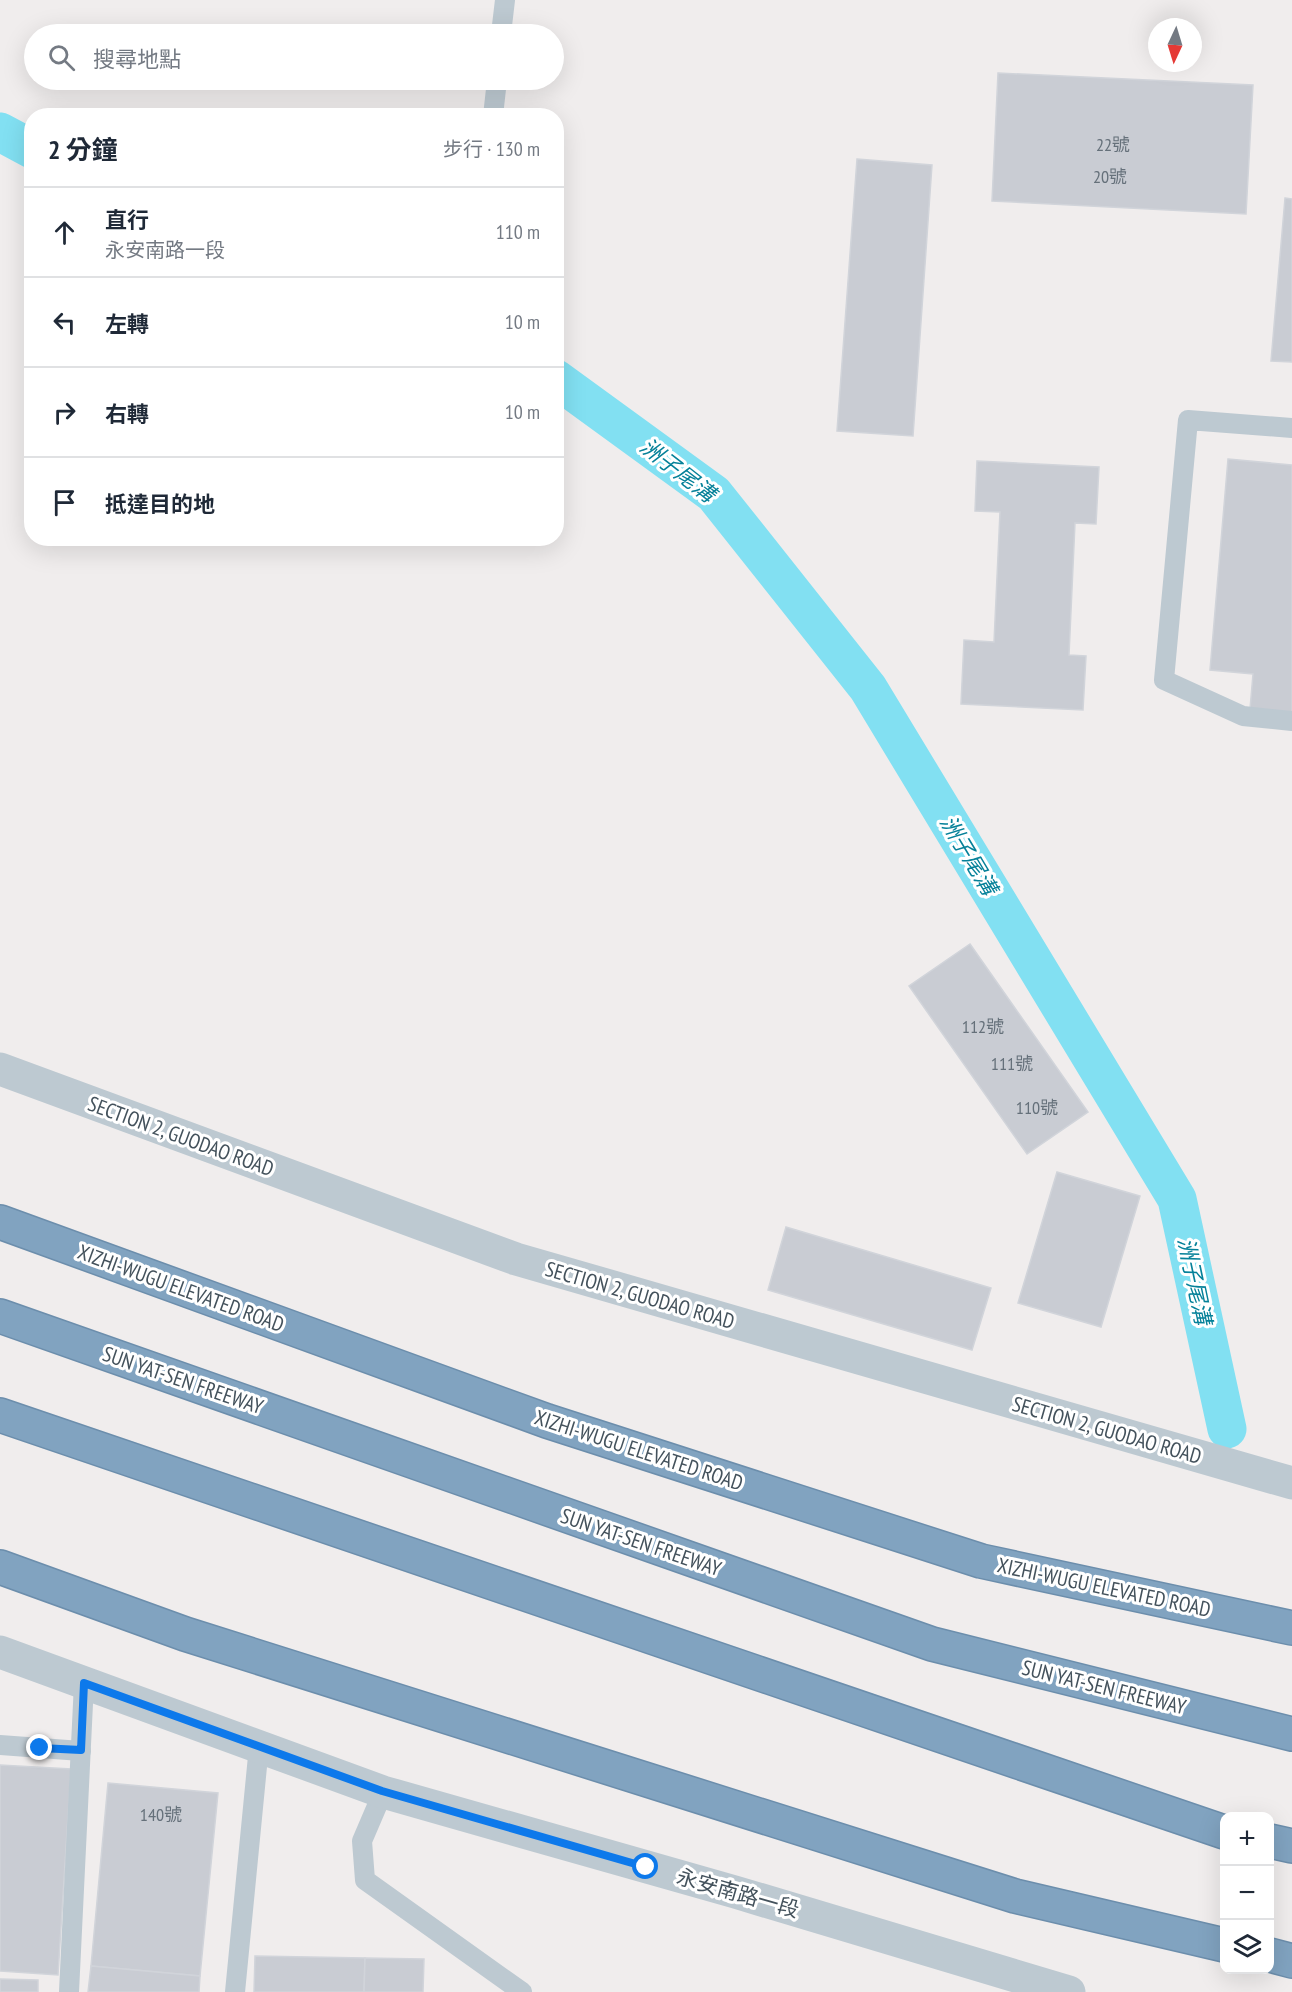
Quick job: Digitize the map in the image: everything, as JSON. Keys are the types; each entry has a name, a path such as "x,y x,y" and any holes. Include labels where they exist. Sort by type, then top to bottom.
{"highway":[{"name":"XIZHI-WUGU ELEVATED ROAD","path":"0,1222 547,1421 970,1557 1292,1628"},
{"name":"SUN YAT-SEN FREEWAY","path":"0,1316 932,1644 1292,1734"},
{"path":"0,1415 1220,1831"},
{"path":"0,1567 185,1634 1015,1896 1220,1944"},
{"path":"1274,1842 1292,1846"},
{"path":"1274,1956 1292,1961"}],"street":[{"name":"SECTION 2, GUODAO ROAD","path":"0,1069 516,1259 1292,1483"},
{"name":"永安南路一段","path":"0,1652 382,1791 735,1892 1069,1992"}],"lane":[{"path":"502,24 505,0"},
{"path":"494,108 495,90"},
{"path":"1292,428 1188,420 1164,680 1243,716 1292,721"},
{"path":"69,1992 84,1683"},
{"path":"0,1745 81,1750"},
{"path":"235,1992 259,1746"},
{"path":"382,1791 362,1842 364,1880 522,1992"}],"building":[{"path":"998,73 1253,85 1246,214 992,201"},
{"path":"857,159 932,165 913,436 837,431"},
{"path":"1285,198 1292,199 1292,362 1271,361"},
{"path":"1228,459 1292,465 1292,713 1250,709 1253,674 1210,670"},
{"path":"977,461 1099,467 1096,524 1075,523 1069,655 1086,656 1083,710 961,704 964,640 994,642 1000,512 975,511"},
{"path":"970,944 1088,1112 1027,1154 909,986"},
{"path":"1057,1172 1140,1196 1101,1327 1018,1303"},
{"path":"786,1227 991,1288 972,1350 768,1290"},
{"path":"0,1765 71,1769 58,1975 0,1971"},
{"path":"108,1783 218,1793 200,1976 91,1966"},
{"path":"255,1956 365,1958 364,1992 254,1992"},
{"path":"365,1958 424,1959 423,1992 364,1992"},
{"path":"91,1966 200,1976 199,1992 88,1992"},
{"path":"0,1979 38,1980 38,1992 0,1992"}],"waterway":[{"name":"洲子尾溝","path":"0,132 24,145"},
{"name":"洲子尾溝","path":"564,385 714,494 868,688 1177,1199 1227,1429"}],"route":[{"path":"40,1748 81,1750 84,1683 382,1791 646,1867"}]}
